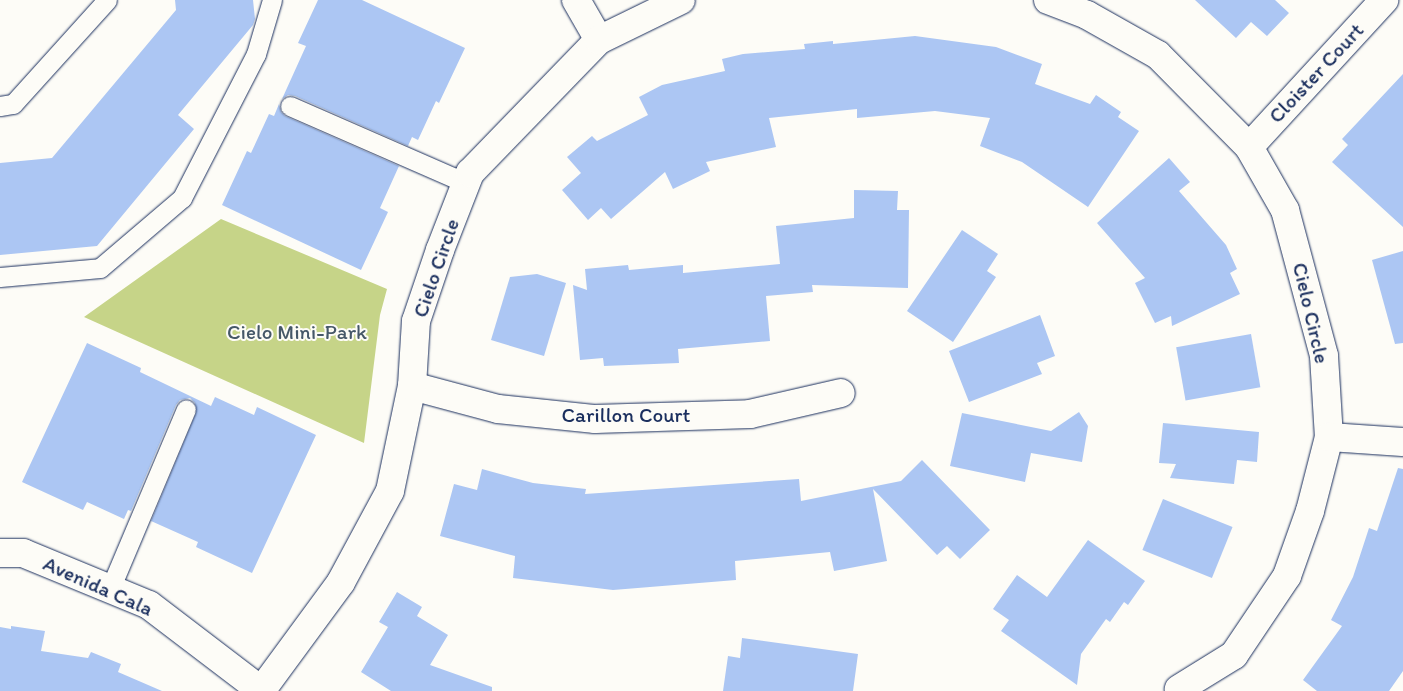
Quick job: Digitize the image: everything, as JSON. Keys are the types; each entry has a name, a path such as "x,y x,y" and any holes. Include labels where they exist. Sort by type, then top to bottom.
{"street":[{"path":"576,0 599,40"},
{"name":"Cielo Circle","path":"261,691 341,582 390,491 412,386 416,321 440,250 470,173 599,40 681,0"},
{"name":"Cielo Circle","path":"1048,0 1087,15 1158,54 1249,147 1285,210 1324,356 1329,437 1310,511 1287,576 1234,655 1179,689"},
{"name":"Cloister Court","path":"1249,147 1384,0"},
{"name":"Carillon Court","path":"412,386 498,409 595,419 750,414 841,393"},
{"path":"1329,437 1403,442"},
{"name":"Avenida Cala","path":"0,553 23,553 149,605 261,691"}],"lane":[{"path":"0,106 13,104 107,0"},
{"path":"0,277 100,268 182,198 256,54 272,0"},
{"path":"290,106 466,183"},
{"path":"110,589 186,409"}],"green space":[{"name":"Cielo Mini-Park","path":"221,219 387,289 380,315 364,443 84,317"}],"building":[{"path":"175,0 253,0 255,19 253,25 178,115 194,129 97,246 0,255 0,163 52,158 176,10"},
{"path":"318,0 362,0 465,48 439,103 436,101 418,140 412,137 408,146 295,96 288,95 282,99 306,46 298,43"},
{"path":"1195,0 1275,0 1289,13 1267,36 1251,22 1236,38"},
{"path":"915,36 996,47 1042,64 1035,84 1090,104 1096,95 1121,112 1118,117 1139,131 1088,207 1022,162 980,146 990,118 935,111 857,118 857,109 769,118 776,147 706,162 710,171 673,189 665,172 611,219 601,208 588,220 562,190 581,173 567,157 592,136 597,141 648,115 639,97 662,85 725,71 722,59 743,54 805,49 804,44 833,41 833,44"},
{"path":"1403,74 1403,227 1332,162 1348,145 1342,139"},
{"path":"279,104 281,112 285,116 399,166 380,208 388,212 361,270 222,205 247,151 251,153 269,114 274,116"},
{"path":"1169,158 1190,182 1179,191 1226,245 1237,269 1230,273 1240,294 1172,326 1171,316 1155,323 1135,283 1145,278 1097,223"},
{"path":"854,190 898,191 897,210 909,210 908,288 812,285 813,292 766,296 770,341 678,349 679,363 604,366 603,358 580,360 573,285 587,290 585,269 628,265 629,270 683,265 683,273 780,264 776,226 854,218"},
{"path":"962,230 998,254 987,271 996,277 953,342 907,311"},
{"path":"1403,251 1403,343 1395,344 1372,260"},
{"path":"537,274 566,283 544,356 491,340 510,277"},
{"path":"1040,315 1055,356 1037,363 1042,374 969,402 949,351"},
{"path":"1251,334 1260,387 1186,400 1176,347"},
{"path":"87,343 141,368 140,372 211,406 215,397 254,415 257,407 316,435 252,573 196,547 198,542 151,521 196,413 195,403 190,398 180,400 176,405 131,511 128,510 124,519 87,502 83,510 22,482"},
{"path":"1079,412 1088,426 1082,462 1031,453 1025,482 950,466 962,413 1051,431"},
{"path":"1163,423 1259,432 1257,462 1237,460 1234,484 1170,478 1176,464 1159,463"},
{"path":"922,460 990,530 960,559 947,546 937,555 873,489 887,561 834,571 830,552 735,561 736,580 613,590 513,578 515,556 440,536 454,484 477,490 482,469 533,483 586,489 585,494 799,479 801,501 901,481"},
{"path":"1398,468 1403,469 1403,671 1389,691 1317,691 1303,680 1342,626 1331,620 1353,577 1369,528 1377,531"},
{"path":"1163,499 1233,527 1212,578 1142,550"},
{"path":"1088,540 1145,581 1128,605 1124,602 1110,622 1106,619 1081,654 1077,685 1001,631 1009,620 993,609 1017,575 1047,597"},
{"path":"397,592 422,607 417,616 448,635 430,665 492,687 492,691 391,691 361,672 388,627 379,622"},
{"path":"11,626 45,631 41,651 88,658 91,652 121,664 118,672 162,691 0,691 0,627 11,629"},
{"path":"742,638 858,654 853,691 723,691 728,656 740,658"}]}
